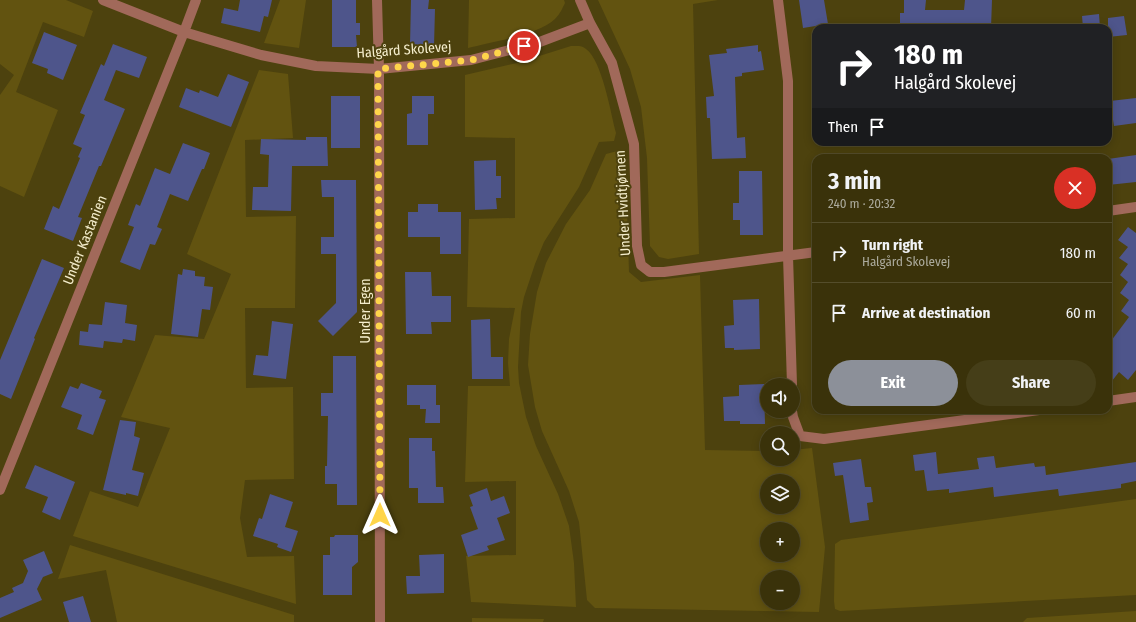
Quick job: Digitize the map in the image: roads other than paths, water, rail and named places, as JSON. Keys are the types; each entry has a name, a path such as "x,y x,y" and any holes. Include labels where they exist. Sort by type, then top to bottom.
{"street":[{"name":"Halgård Skolevej","path":"103,0 184,32 261,55 316,66 378,69 471,60 538,43 590,23"},
{"name":"Under Kastanien","path":"0,490 196,0"},
{"name":"Under Egen","path":"377,0 380,622"},
{"path":"580,0 590,23"},
{"path":"778,0 788,82 788,256 792,378"},
{"name":"Under Hvidtjørnen","path":"590,23 612,63 634,144 637,246 641,265 650,272 664,272 812,253"},
{"path":"1112,210 1136,207"},
{"path":"1112,400 1136,397"},
{"path":"960,421 961,414"},
{"path":"793,418 800,436 824,439 1010,414"}]}
